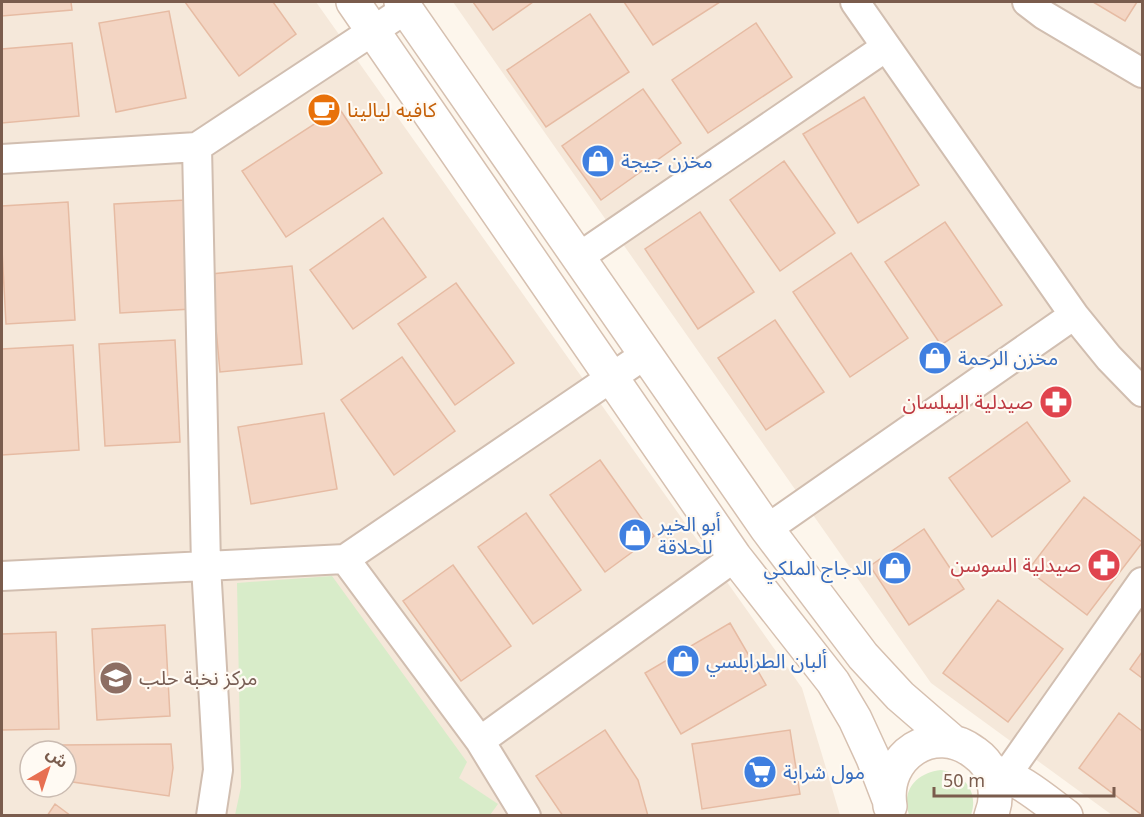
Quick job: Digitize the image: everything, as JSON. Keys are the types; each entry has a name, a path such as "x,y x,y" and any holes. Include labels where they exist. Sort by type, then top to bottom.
{"street":[{"path":"352,2 735,557 833,682 855,719 873,758 890,809"},
{"path":"855,2 1074,315 1109,358 1143,392"},
{"path":"1027,2 1044,15 1143,73"},
{"path":"2,159 197,147 373,31 404,5 767,529 863,656 900,696 952,741 967,747 980,757 996,787"},
{"path":"579,257 886,47"},
{"path":"197,147 206,566 218,770 211,816"},
{"path":"767,529 1074,315"},
{"path":"2,576 345,559 646,354"},
{"path":"480,741 735,557"},
{"path":"345,559 480,741 526,816"},
{"path":"996,787 1143,582"},
{"path":"890,809 890,781 896,766 906,754 920,745 936,741 952,741"},
{"path":"996,787 1034,791 1066,816"}],"shaded area":[{"path":"2,2 316,2 802,688 840,815 2,816"},
{"path":"453,2 1142,2 1142,815 1112,815 931,683"}],"green space":[{"path":"332,576 467,762 459,778 498,804 490,815 235,815 241,787 237,583"},
{"path":"941,770 957,775 968,785 973,798 971,815 909,815 907,798 913,784 924,775"}],"building":[{"path":"2,2 71,2 72,10 2,16"},
{"path":"185,2 273,2 296,34 239,76"},
{"path":"473,2 533,2 493,30"},
{"path":"624,2 720,2 653,45"},
{"path":"1093,2 1137,2 1125,21"},
{"path":"169,11 186,98 116,112 99,23"},
{"path":"590,14 629,72 546,127 507,70"},
{"path":"756,23 792,77 708,133 672,80"},
{"path":"72,43 79,116 2,123 2,49"},
{"path":"643,89 681,143 601,200 562,146"},
{"path":"864,97 919,185 858,223 803,134"},
{"path":"339,108 382,173 286,237 242,171"},
{"path":"784,161 835,233 780,271 730,200"},
{"path":"186,200 192,309 120,313 114,204"},
{"path":"68,202 75,320 6,324 2,206"},
{"path":"700,212 754,292 698,329 645,249"},
{"path":"383,218 426,277 353,329 310,270"},
{"path":"945,222 1002,305 941,345 885,262"},
{"path":"851,253 908,338 850,377 793,292"},
{"path":"292,266 302,364 220,372 211,274"},
{"path":"456,283 514,363 455,405 398,324"},
{"path":"775,320 824,392 766,430 718,358"},
{"path":"175,340 180,442 105,446 99,344"},
{"path":"73,345 79,450 2,455 2,349"},
{"path":"402,357 455,431 394,475 341,400"},
{"path":"324,413 337,489 251,504 238,427"},
{"path":"1027,422 1070,481 992,537 949,478"},
{"path":"600,460 654,536 605,572 550,495"},
{"path":"1084,497 1142,542 1087,615 1028,570"},
{"path":"526,513 581,590 533,624 478,547"},
{"path":"924,529 964,589 909,625 870,566"},
{"path":"453,565 511,646 461,681 403,601"},
{"path":"998,600 1063,649 1008,722 943,673"},
{"path":"730,623 766,685 681,734 645,673"},
{"path":"165,625 170,716 97,720 92,629"},
{"path":"56,632 59,729 2,730 2,634"},
{"path":"1142,652 1142,678 1130,669"},
{"path":"1119,713 1142,731 1142,815 1079,768"},
{"path":"605,730 638,780 648,816 563,816 536,776"},
{"path":"790,730 800,794 702,809 692,744"},
{"path":"171,744 173,768 169,796 78,783 78,745"},
{"path":"55,804 71,816 47,816"}],"place":[{"name":"كافيه ليالينا","path":"324,110"},
{"name":"مخزن جيجة","path":"598,161"},
{"name":"مخزن الرحمة","path":"935,358"},
{"name":"صيدلية البيلسان","path":"1056,402"},
{"name":"أبو الخير للحلاقة","path":"635,535"},
{"name":"صيدلية السوسن","path":"1104,565"},
{"name":"الدجاج الملكي","path":"895,568"},
{"name":"ألبان الطرابلسي","path":"683,661"},
{"name":"مركز نخبة حلب","path":"116,678"},
{"name":"مول شرابة","path":"760,772"}]}
